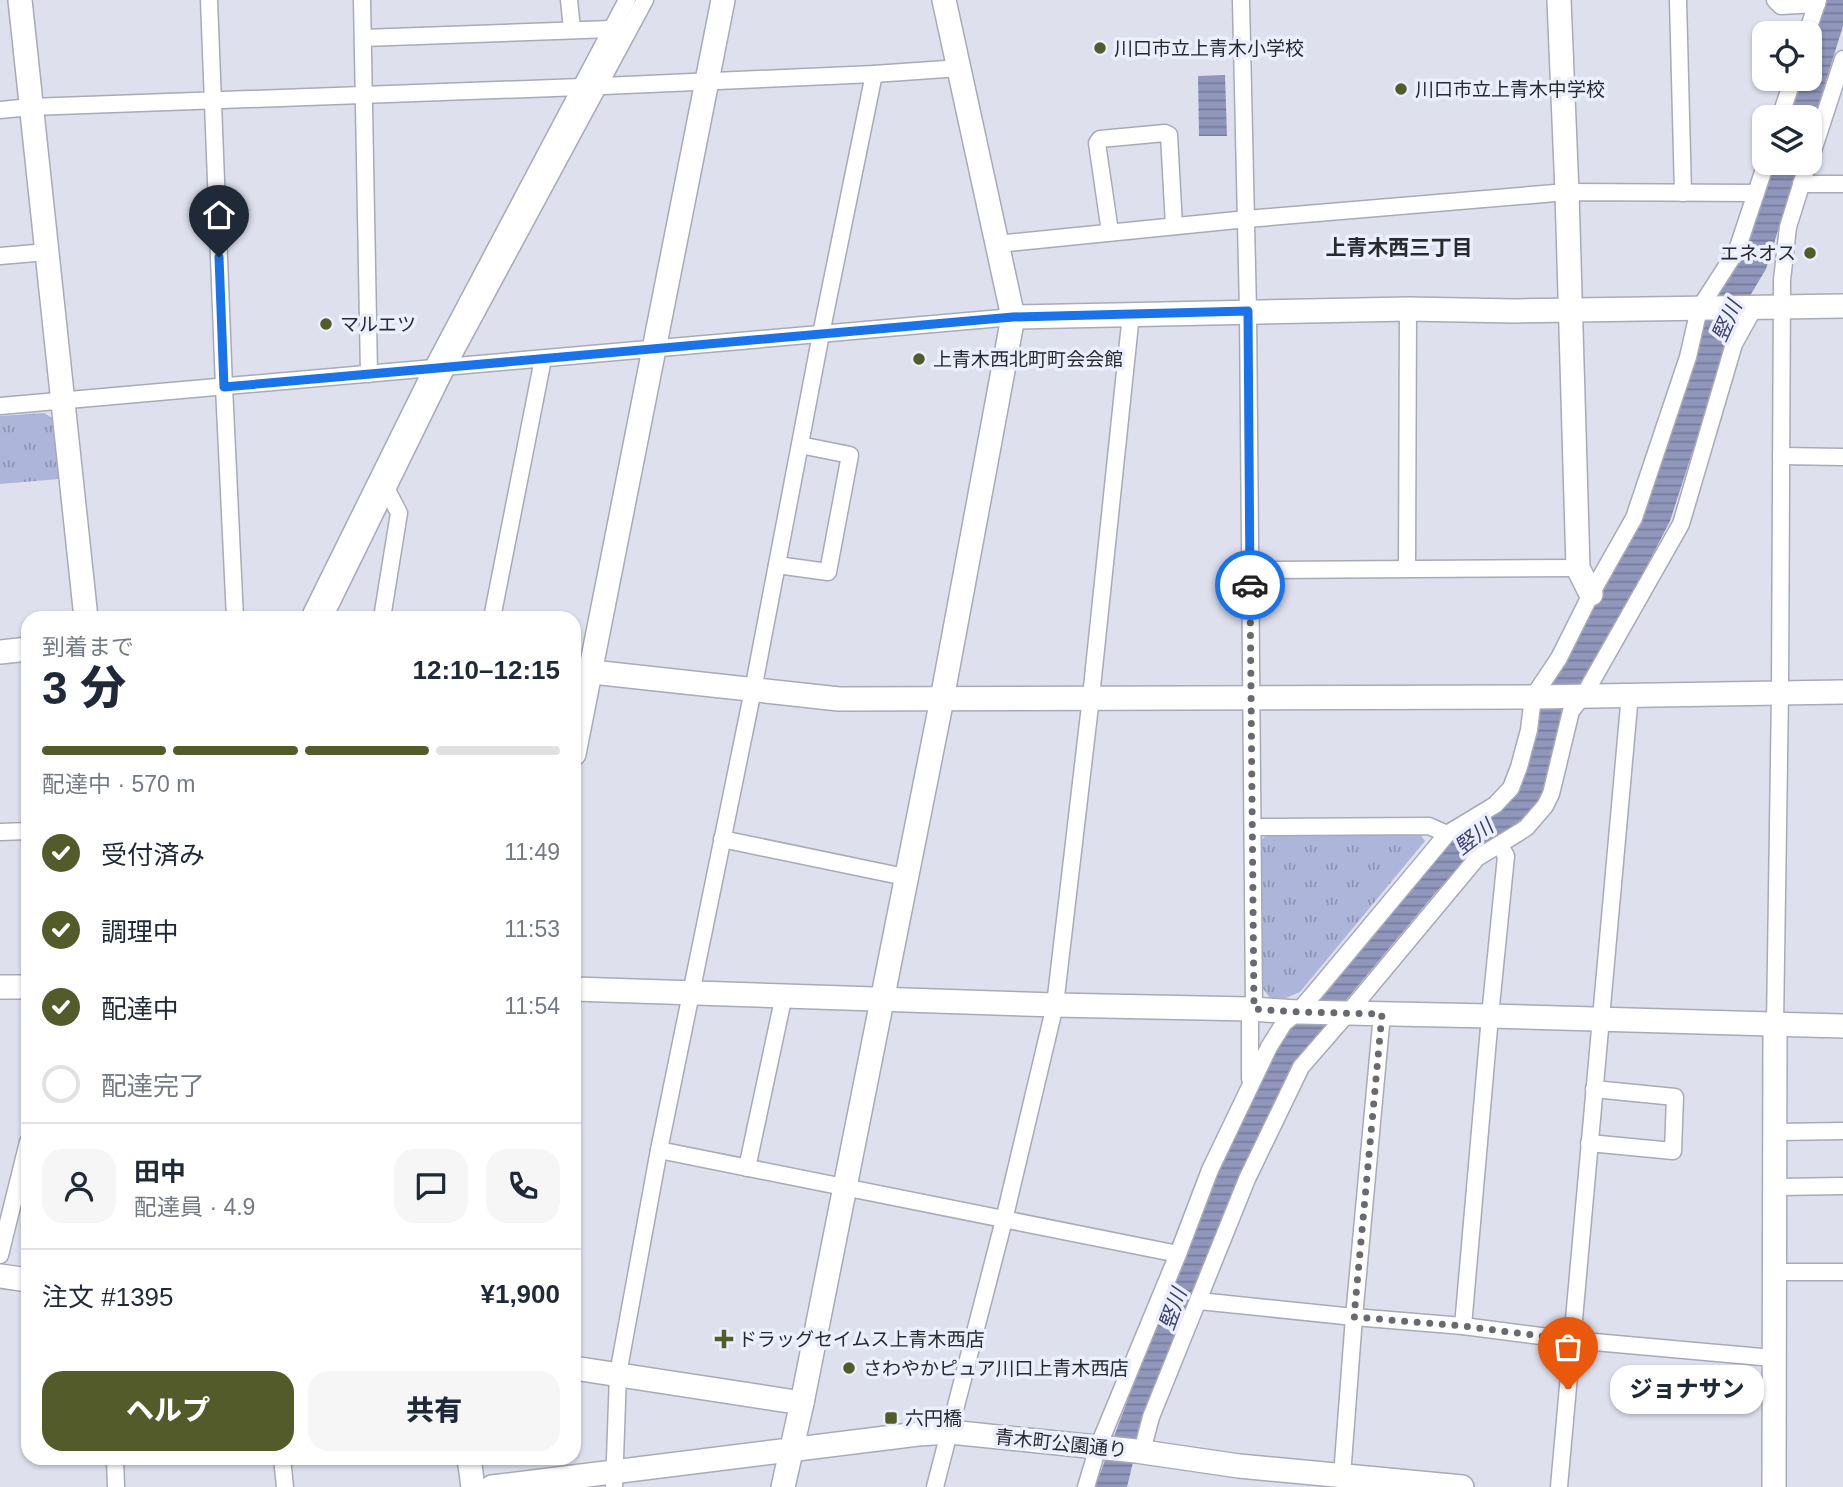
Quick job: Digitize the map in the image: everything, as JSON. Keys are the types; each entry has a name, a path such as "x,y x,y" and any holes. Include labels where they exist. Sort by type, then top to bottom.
{"street":[{"path":"20,0 85,611"},
{"path":"209,0 236,611"},
{"path":"362,0 369,374"},
{"path":"569,0 572,29"},
{"path":"313,611 383,483 440,368 618,32 627,0"},
{"path":"618,32 645,0"},
{"path":"723,0 655,349 582,671 838,699 1581,696 1843,692"},
{"path":"783,1487 942,699 1013,317 944,0"},
{"path":"1241,0 1247,219 1253,827 1250,1085"},
{"path":"1559,0 1578,568 1591,594"},
{"path":"1678,0 1683,193"},
{"path":"1775,0 1781,6 1817,2 1811,21"},
{"path":"362,38 572,29 618,32"},
{"path":"1822,122 1843,59"},
{"path":"0,110 874,74 960,68"},
{"path":"614,1479 618,1374 659,1150 874,74"},
{"path":"1110,232 1097,143 1100,139 1165,133 1169,135 1174,226"},
{"path":"1086,1487 1210,1170 1269,1047 1284,1023 1298,1012 1447,834 1495,805 1511,788 1537,696 1634,518 1688,357 1699,309 1737,250 1762,175"},
{"path":"1774,1487 1782,280 1788,227 1804,175"},
{"path":"1801,184 1843,184"},
{"path":"997,244 1247,219 1567,192 1756,193"},
{"path":"0,256 47,252"},
{"path":"0,407 1013,317 1248,311 1843,306"},
{"path":"1139,1451 1247,1179 1301,1067 1477,858 1526,828 1545,806 1551,794 1571,711 1681,524 1734,344 1754,308"},
{"path":"1407,568 1408,309"},
{"path":"935,1487 1004,1220 1055,1005 1091,698 1131,314"},
{"path":"493,611 543,359"},
{"path":"777,565 828,572 850,455 800,445"},
{"path":"1781,456 1843,457"},
{"path":"327,611 383,483"},
{"path":"383,483 399,513 384,611"},
{"path":"1250,570 1578,568"},
{"path":"0,652 21,650"},
{"path":"1559,1487 1630,694"},
{"path":"1253,827 1429,826 1447,834"},
{"path":"0,832 21,831"},
{"path":"722,839 905,877"},
{"path":"1463,1326 1506,856 1500,845"},
{"path":"0,988 21,987"},
{"path":"581,989 1843,1026"},
{"path":"747,1168 784,995"},
{"path":"1342,1476 1382,1014"},
{"path":"1589,1143 1672,1151 1675,1097 1594,1089"},
{"path":"1775,1132 1843,1131"},
{"path":"659,1150 1178,1254"},
{"path":"0,1255 21,1170"},
{"path":"1776,1187 1843,1186"},
{"path":"1775,1272 1843,1272"},
{"path":"0,1276 21,1279"},
{"path":"1199,1301 1773,1358"},
{"path":"581,1369 802,1403"},
{"name":"青木町公園通り","path":"492,1487 614,1479 792,1449 950,1432 1139,1451 1238,1466 1462,1487"},
{"path":"115,1465 116,1487"},
{"path":"283,1465 285,1487"},
{"path":"470,1465 473,1487"}],"green space":[{"path":"44,413 54,419 59,479 0,484 0,416"},
{"path":"1417,830 1425,841 1300,992 1286,998 1270,998 1261,986 1260,841 1269,833"}],"water":[{"path":"1824,0 1843,0 1843,26 1818,105 1790,105 1795,91 1822,91 1822,21 1817,21"},
{"path":"1225,75 1227,136 1199,136 1198,76"},
{"name":"竪川","path":"1767,175 1795,175 1766,269 1735,321 1670,521 1619,620 1547,785 1534,809 1466,859 1292,1065 1243,1171 1142,1425 1127,1487 1095,1487 1212,1176 1272,1050 1456,833 1502,804 1536,707 1643,511 1702,324 1742,253"}],"way so far":[{"path":"1250,585 1254,1009 1382,1014 1354,1317 1463,1326 1572,1340 1568,1389"}],"place":[{"name":"川口市立上青木小学校","path":"1100,48"},
{"name":"川口市立上青木中学校","path":"1401,89"},
{"name":"エネオス","path":"1810,253"},
{"name":"マルエツ","path":"326,324"},
{"name":"上青木西北町町会会館","path":"919,359"},
{"name":"ドラッグセイムス上青木西店","path":"724,1339"},
{"name":"さわやかピュア川口上青木西店","path":"849,1368"},
{"name":"ジョナサン","path":"1568,1389"},
{"name":"六円橋","path":"891,1418"}],"district":[{"name":"上青木西三丁目","path":"1399,248"}],"route":[{"path":"219,257 224,387 1013,317 1248,311 1250,585"}]}
